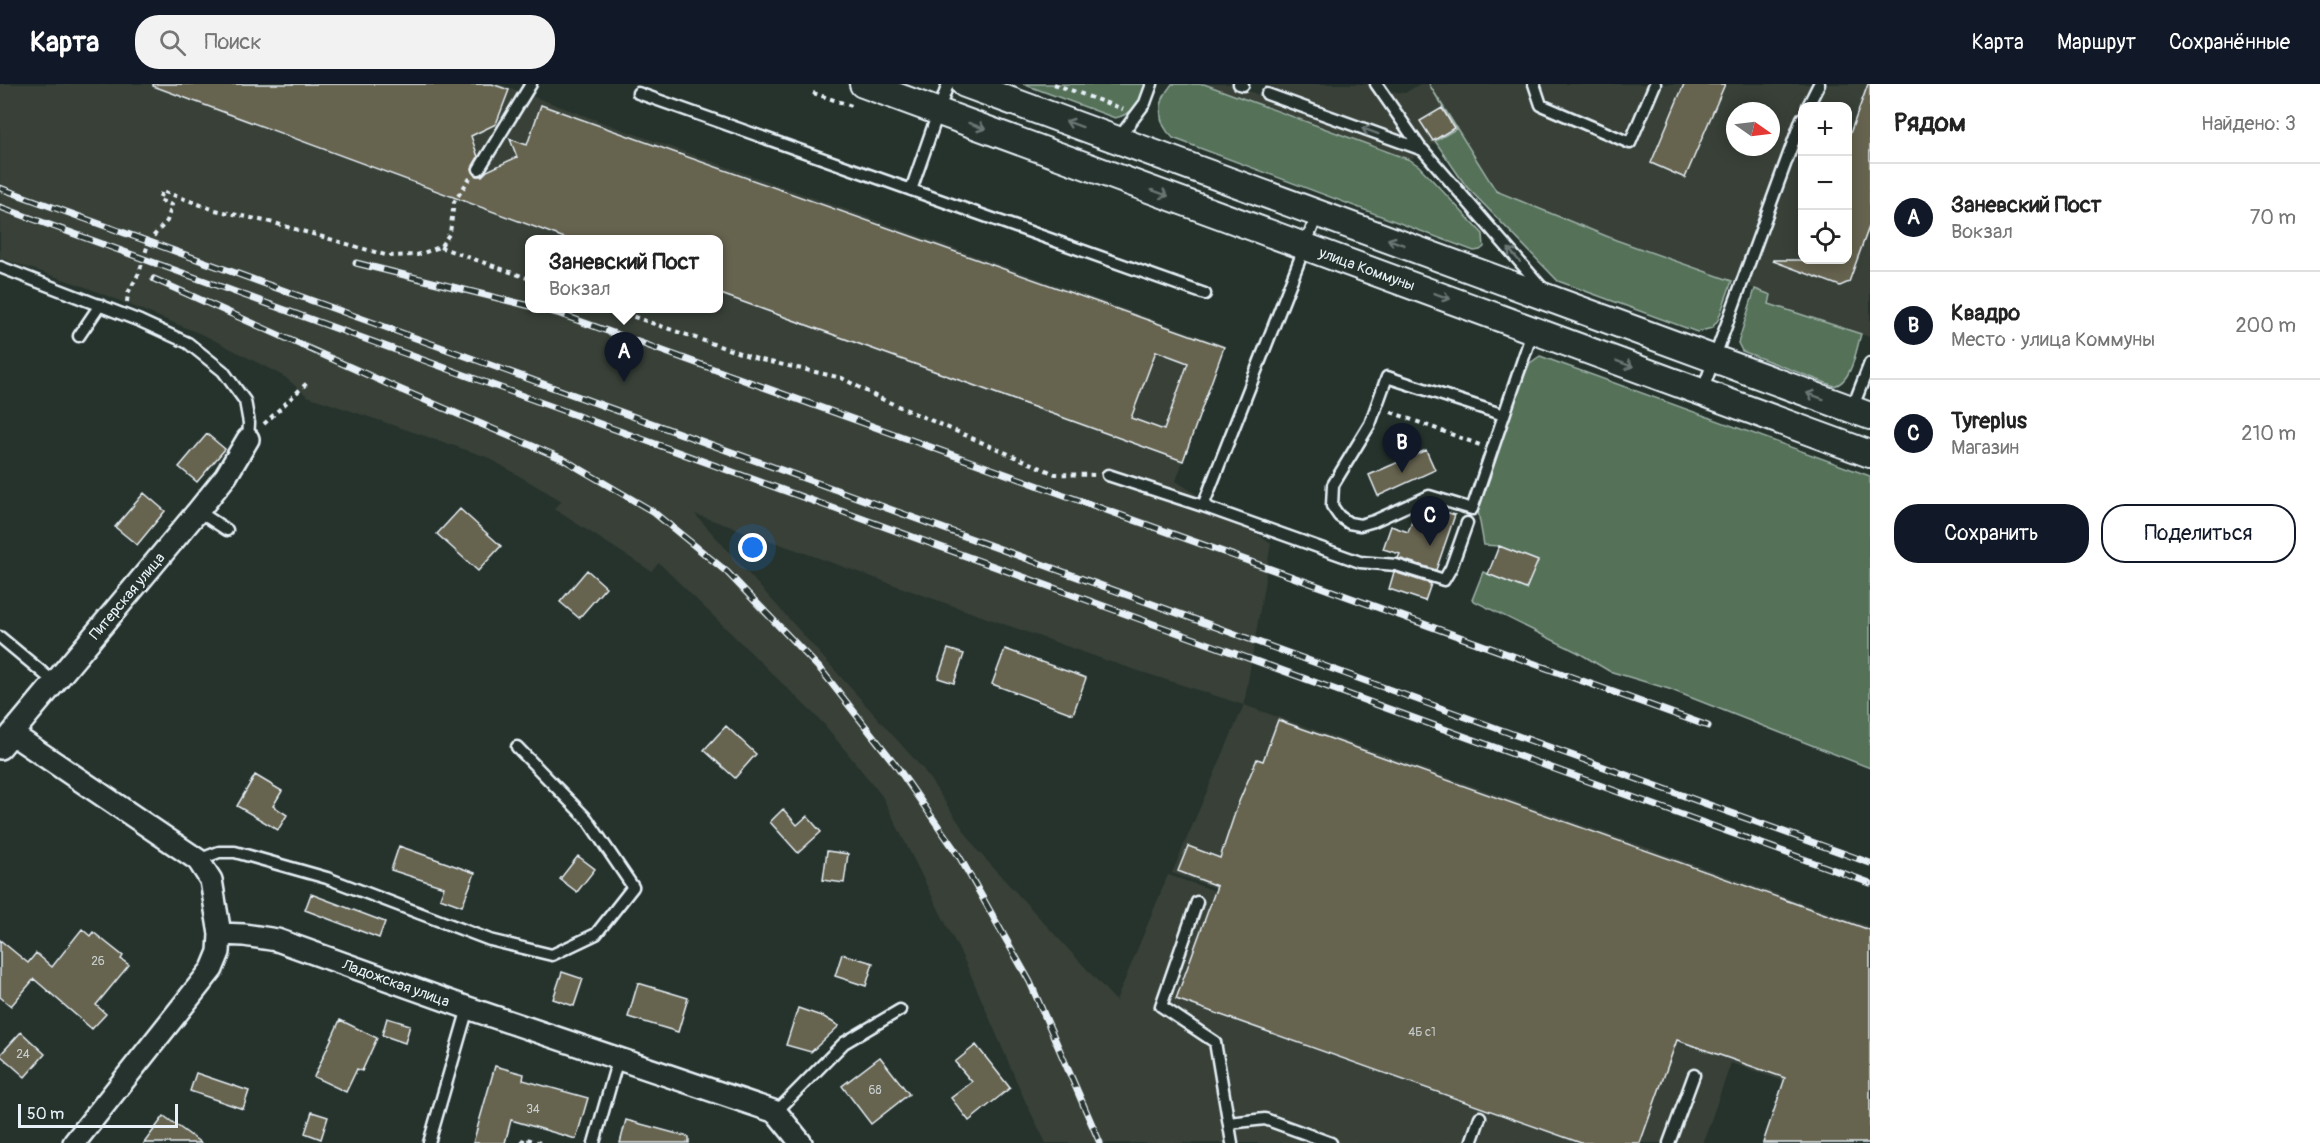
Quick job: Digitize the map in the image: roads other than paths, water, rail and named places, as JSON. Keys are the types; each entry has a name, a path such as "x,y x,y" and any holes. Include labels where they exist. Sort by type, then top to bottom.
{"street":[{"name":"улица Коммуны","path":"863,84 1870,454"},
{"path":"965,84 1861,413"},
{"name":"Питерская улица","path":"6,741 198,511 226,476 248,440"},
{"path":"6,741 198,860 211,880 220,934 219,952 212,969 74,1143"},
{"name":"Ладожская улица","path":"220,934 277,940 468,1008 776,1112"},
{"path":"776,1112 801,1143"}],"lane":[{"path":"479,169 531,84"},
{"path":"911,190 948,84"},
{"path":"1118,140 1145,104 1152,84"},
{"path":"1376,84 1423,150 1552,299"},
{"path":"1534,84 1541,105 1630,143 1655,84"},
{"path":"1810,102 1819,84"},
{"path":"638,93 1205,294"},
{"path":"1267,94 1423,150"},
{"path":"1702,392 1798,131"},
{"path":"1203,506 1318,213"},
{"path":"0,267 140,321 188,343 223,371 245,401 249,423 248,440"},
{"path":"79,336 100,305"},
{"path":"1504,415 1387,377 1370,424 1333,485 1332,506 1339,516 1349,523 1360,525 1429,496 1472,509 1533,330"},
{"path":"1861,413 1870,363"},
{"path":"1108,475 1360,562 1396,564 1444,580 1451,568 1467,523"},
{"path":"198,511 227,530"},
{"path":"0,637 54,682"},
{"path":"198,860 219,852 235,852 327,878 490,940 552,955 596,934 633,887 587,819 517,747"},
{"path":"1197,902 1161,1006 1215,1042 1232,1143"},
{"path":"429,1143 468,1008"},
{"path":"776,1112 844,1043 900,1010"},
{"path":"594,1143 618,1059"},
{"path":"1669,1143 1694,1075"},
{"path":"1471,1143 1480,1117"},
{"path":"1229,1123 1265,1119 1331,1143"}],"railway":[{"path":"0,188 1870,863"},
{"path":"0,207 1870,883"},
{"path":"356,263 525,305"},
{"path":"154,279 397,388 563,459 652,511 727,572 822,671 895,764 959,856 1030,982 1100,1143"},
{"path":"556,313 1708,726"}],"place":[{"name":"Заневский Пост","path":"624,382"},
{"name":"Квадро","path":"1402,473"},
{"name":"Tyreplus","path":"1430,546"}]}
